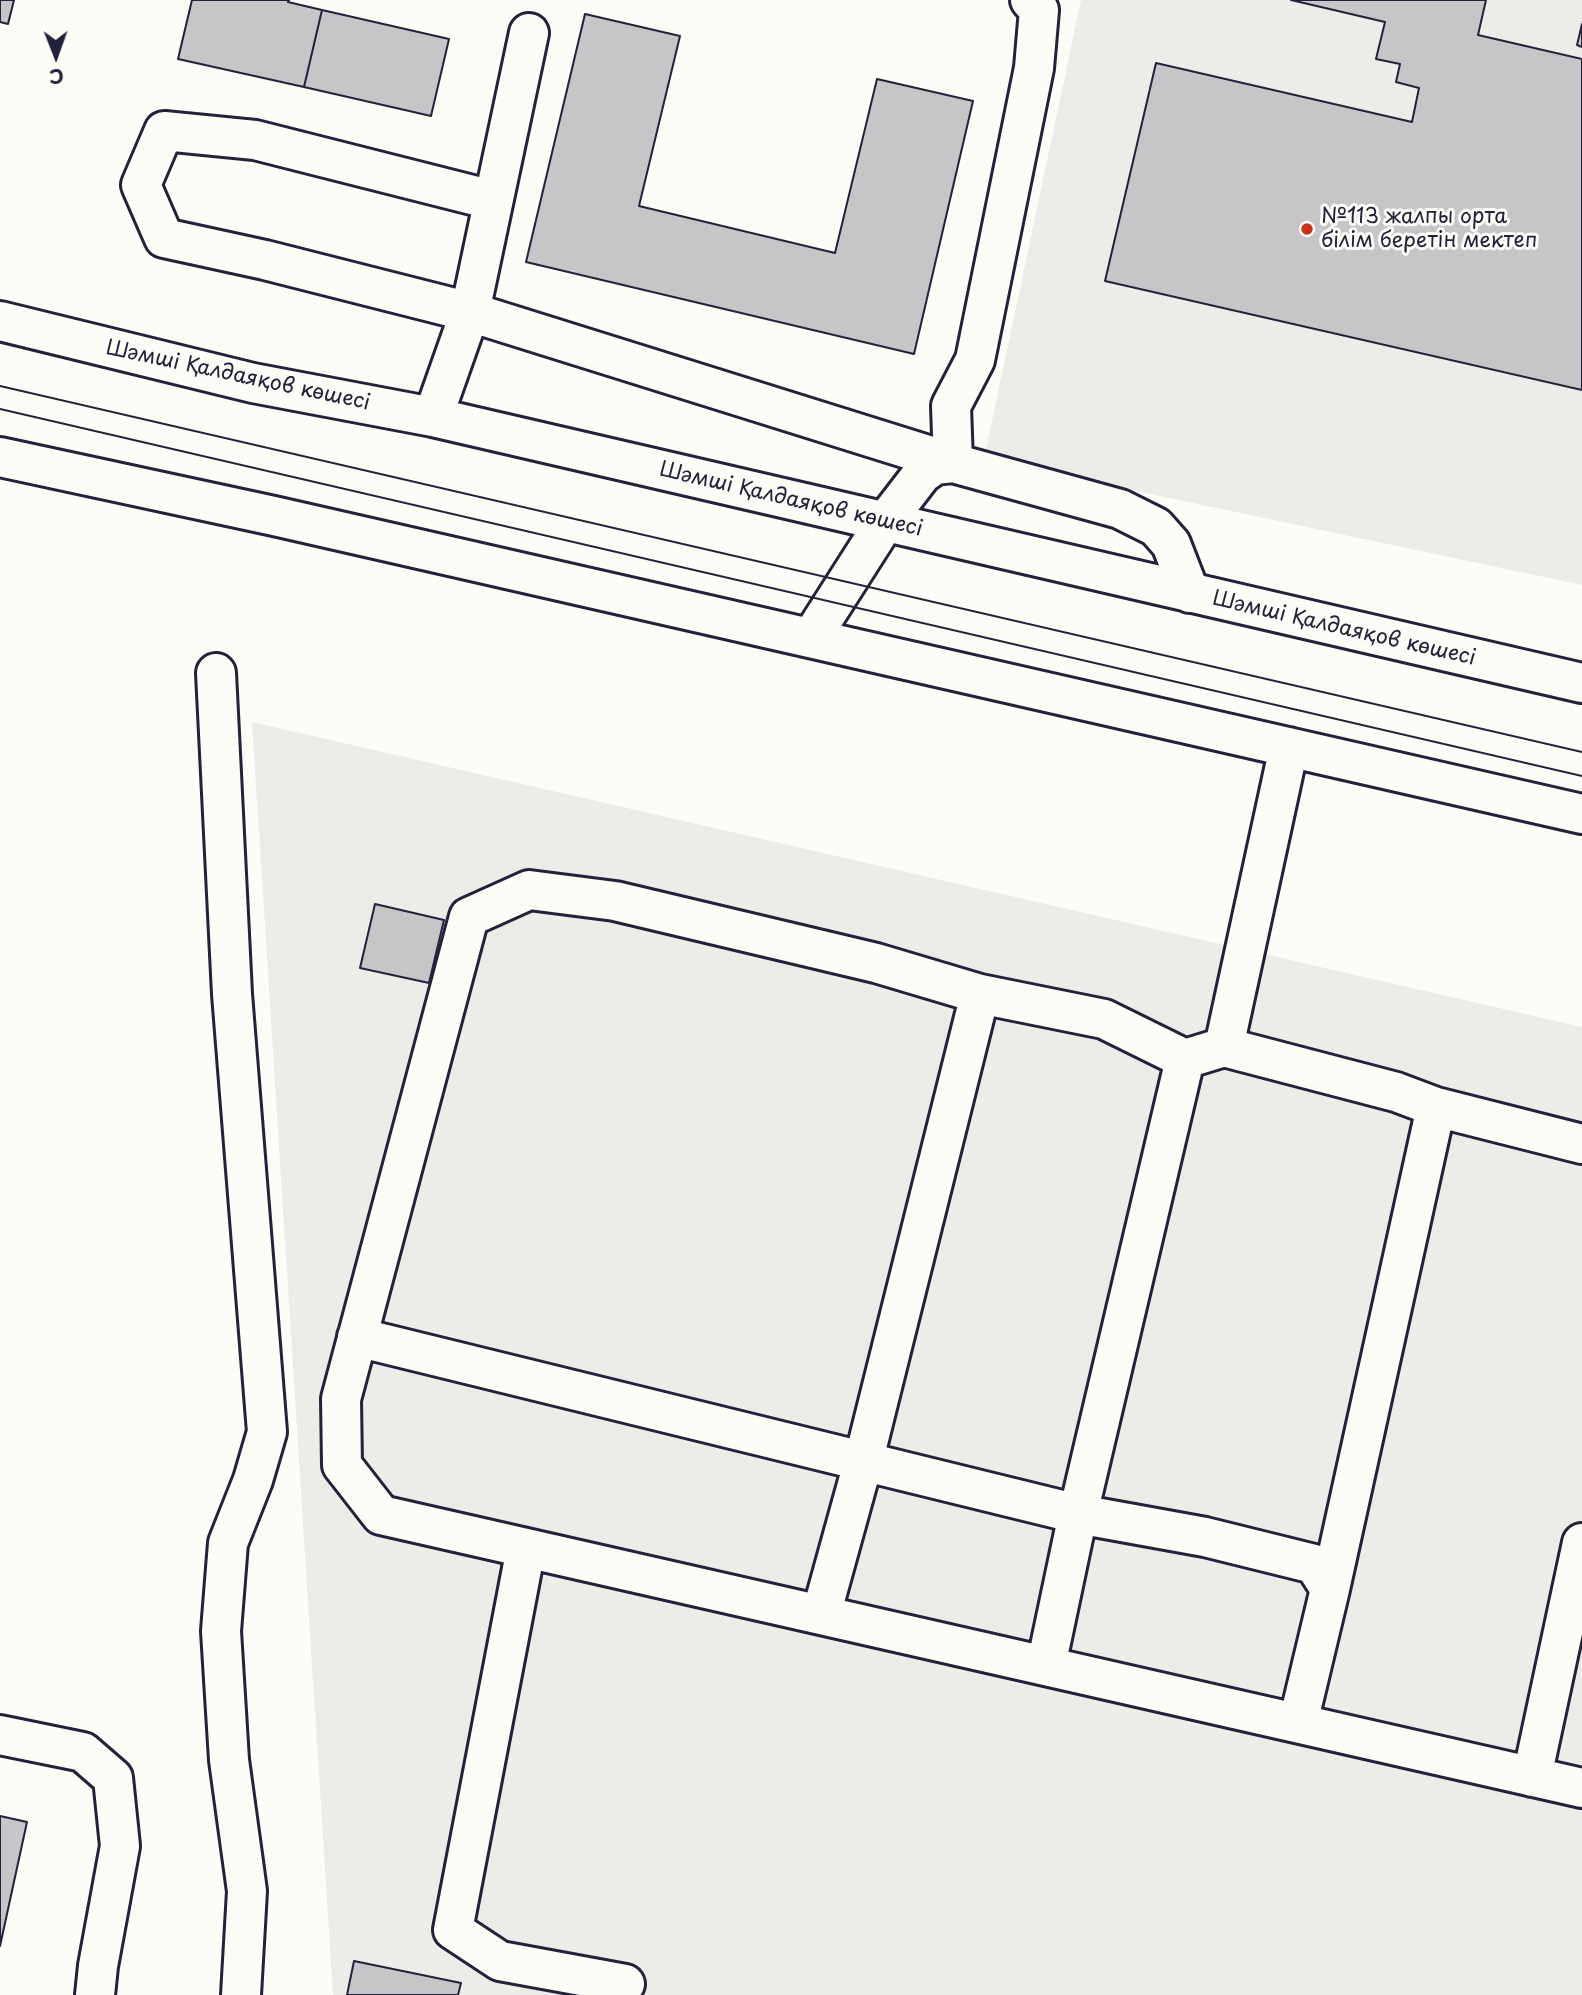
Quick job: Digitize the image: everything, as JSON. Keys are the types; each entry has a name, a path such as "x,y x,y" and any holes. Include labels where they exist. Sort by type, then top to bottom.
{"street":[{"path":"953,463 951,406 975,360 1034,68 1039,10 1030,0"},
{"path":"433,417 470,312 529,33"},
{"path":"492,200 255,140 164,131 141,185 164,238 265,260 470,312 953,463 1121,509 1156,527 1171,544 1190,593"},
{"name":"Шәмші Қалдаяқов көшесі","path":"0,321 253,383 433,417 1582,683"},
{"path":"0,457 274,516 1582,814"},
{"path":"811,638 885,522 922,474 935,465 953,463"},
{"path":"216,673 232,994 267,1432 253,1480 228,1543 221,1631 229,1760 247,1891 241,1995"},
{"path":"1224,1047 1289,747"},
{"path":"1582,1144 1436,1107 1396,1092 1224,1047 1185,1059 1104,1019 980,993 876,963 615,901 529,890 469,917 341,1399 342,1465 381,1515 1582,1788"},
{"path":"821,1615 863,1462 980,993"},
{"path":"1046,1666 1078,1514 1185,1059"},
{"path":"1298,1723 1331,1589 1436,1107"},
{"path":"357,1337 1078,1514 1205,1537 1314,1564 1331,1589"},
{"path":"1532,1777 1582,1543"},
{"path":"526,1548 453,1930 500,1961 625,1984"},
{"path":"0,1735 83,1752 113,1778 120,1846 95,1995"}],"shaded area":[{"name":"№113 жалпы орта білім беретін мектеп","path":"1081,0 1582,0 1582,585 984,459"},
{"path":"252,722 1582,1027 1582,1995 333,1995"}],"building":[{"path":"0,0 14,0 8,24 0,22"},
{"path":"192,0 289,0 288,2 322,10 304,87 178,59"},
{"path":"1291,0 1486,0 1478,35 1582,59 1582,390 1105,281 1156,63 1412,122 1419,88 1396,82 1400,64 1376,59 1385,22"},
{"path":"322,10 449,39 431,116 304,87"},
{"path":"585,14 680,36 639,206 835,253 877,79 973,101 914,354 526,262"},
{"path":"1582,24 1582,47 1577,45"},
{"path":"375,904 444,920 429,983 360,968"},
{"path":"0,1816 27,1822 0,1946"},
{"path":"354,1961 461,1983 458,1995 347,1995"}],"tram line":[{"path":"0,386 1582,752"},
{"path":"0,409 1582,776"}],"place":[{"name":"№113 жалпы орта білім беретін мектеп","path":"1307,229"}]}
